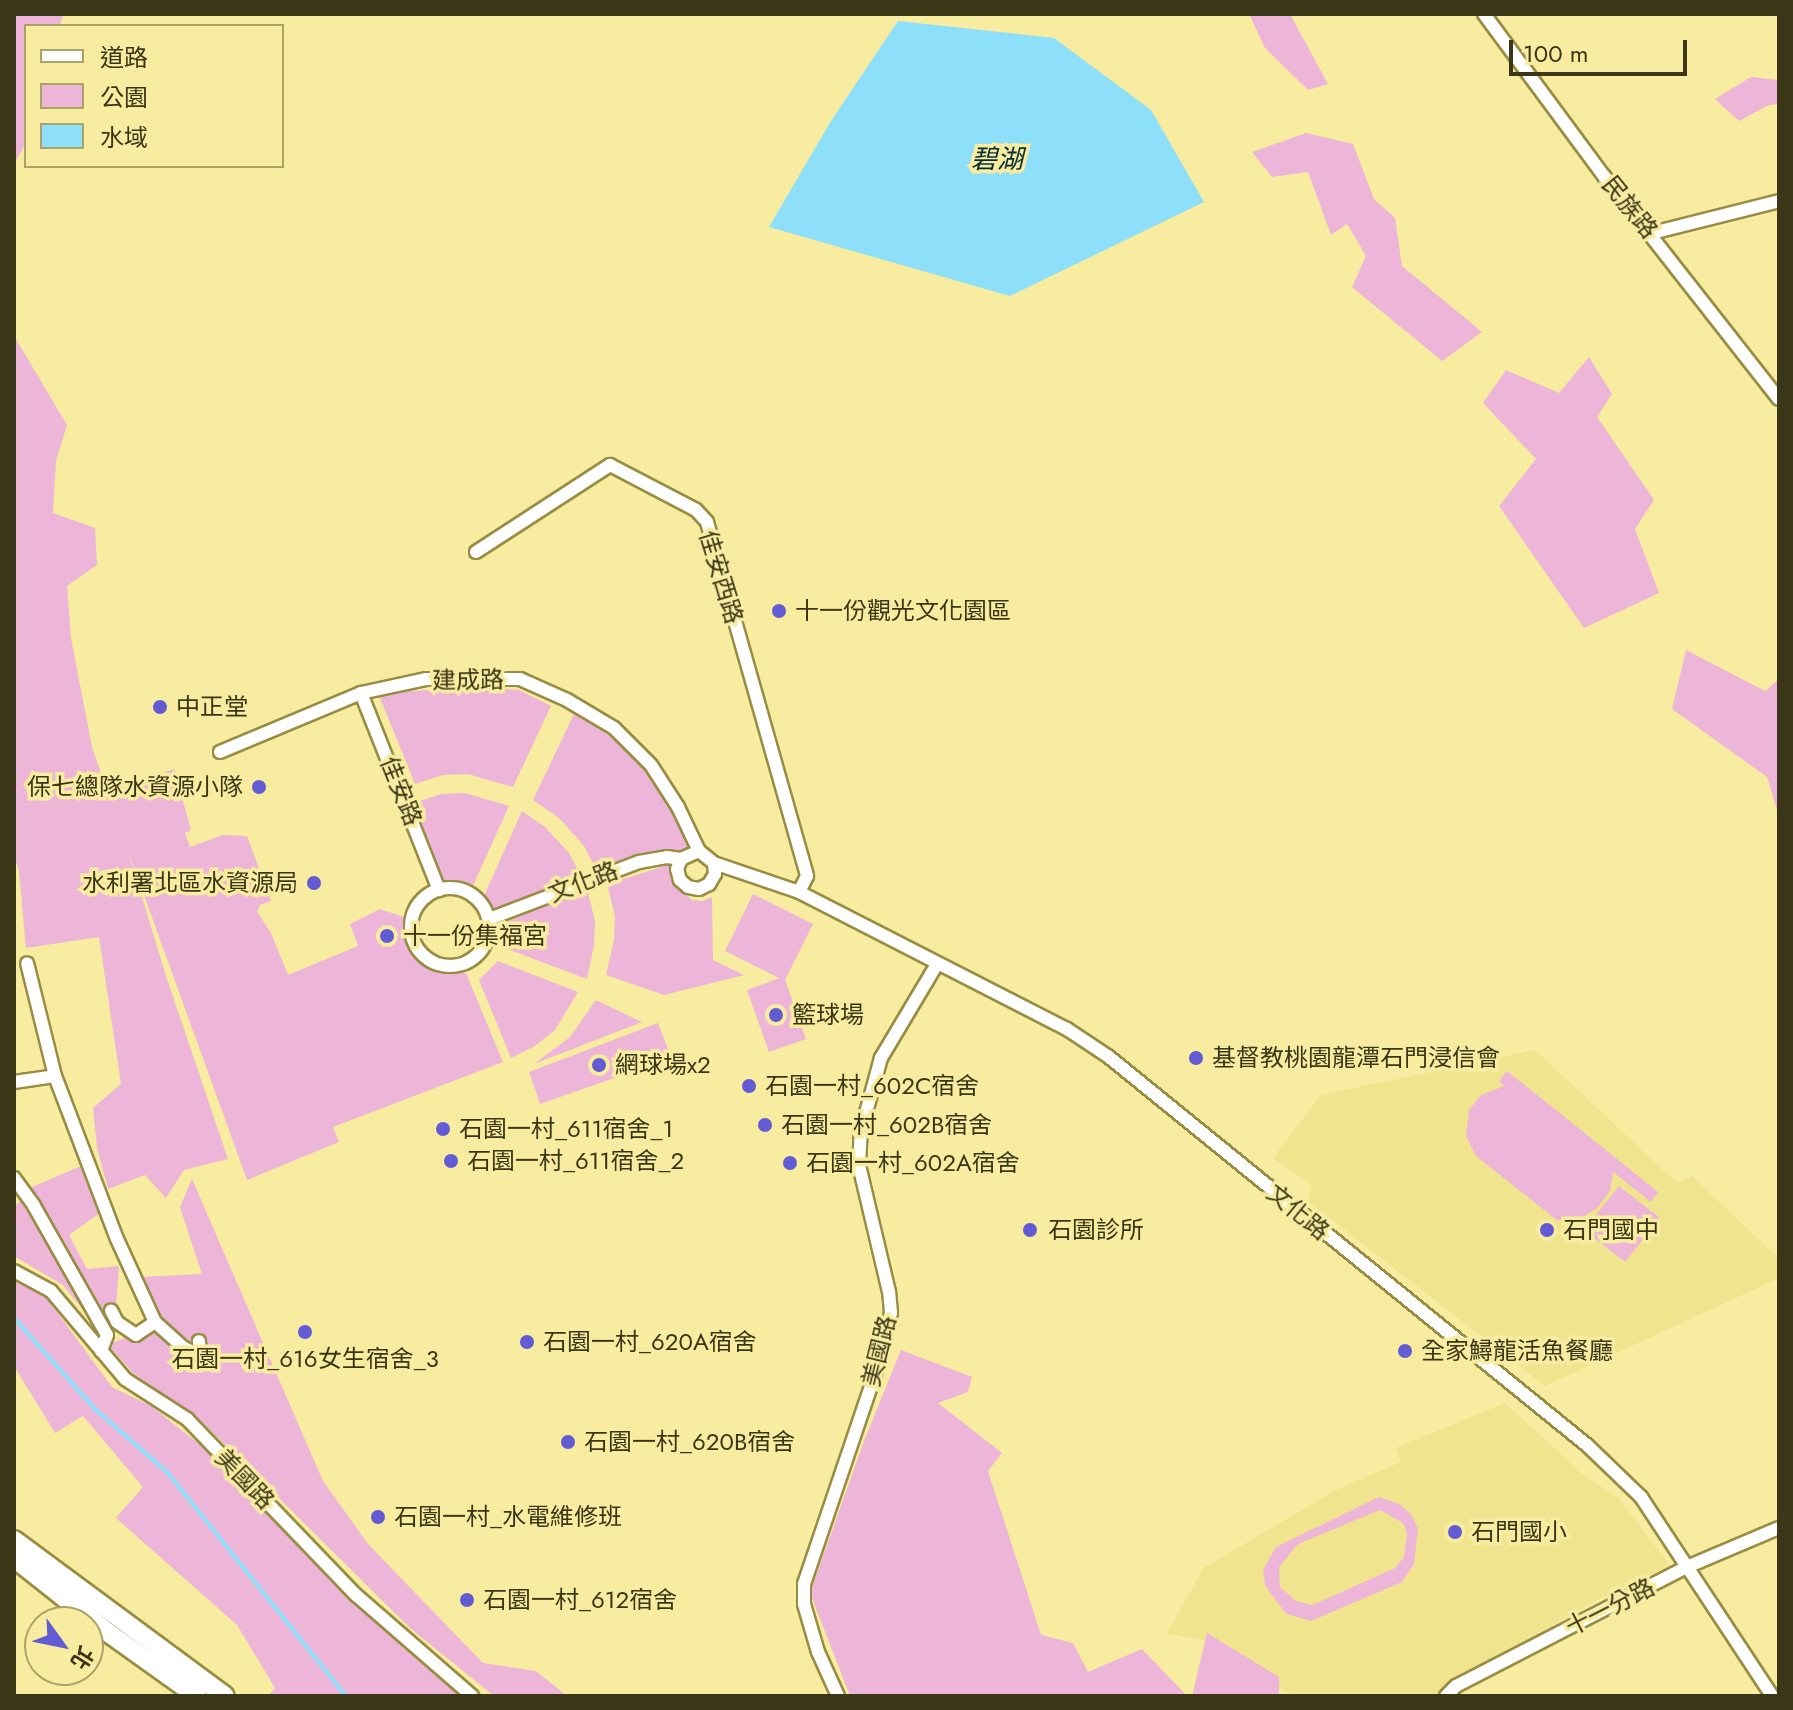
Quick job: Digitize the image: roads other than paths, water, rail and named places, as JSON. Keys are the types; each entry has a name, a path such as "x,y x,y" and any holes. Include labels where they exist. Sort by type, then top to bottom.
{"main road":[{"path":"16,1550 110,1634 197,1696"},
{"path":"16,1550 225,1696"}],"street":[{"name":"民族路","path":"1484,14 1779,399"},
{"path":"1652,233 1779,201"},
{"name":"佳安西路","path":"476,552 610,465 696,510 707,522 803,861 807,876 799,892"},
{"name":"建成路","path":"220,752 361,693 426,679 520,679 567,700 614,728 651,765 678,807 699,851"},
{"name":"佳安路","path":"361,693 439,890"},
{"name":"文化路","path":"489,919 639,862 667,857 681,859 699,851 714,863 799,892 1067,1029 1109,1057 1588,1446 1641,1497 1772,1696"},
{"path":"681,859 677,869 680,880 688,887 699,889 709,884 715,874 714,863"},
{"path":"455,888 470,893 482,904 489,919 489,936 476,957 452,967 432,962 417,949 411,929 421,901 439,890 455,888"},
{"path":"27,963 55,1076 117,1239 155,1322 184,1348 201,1356 199,1341"},
{"name":"美國路","path":"838,1696 818,1652 804,1604 804,1584 878,1365 891,1313 859,1165 861,1131 881,1058 937,964"},
{"path":"14,1082 55,1076"},
{"path":"14,1178 34,1206 107,1335 101,1351"},
{"name":"美國路","path":"14,1271 51,1291 125,1379 187,1419 356,1595 472,1696"},
{"path":"111,1310 117,1322 136,1335 155,1322"},
{"name":"十一分路","path":"1446,1696 1456,1686 1687,1567 1779,1528"}],"water":[{"name":"碧湖","path":"898,21 1054,38 1151,110 1204,202 1010,296 769,227 831,121"}],"waterway":[{"path":"14,1318 96,1410 167,1472 346,1696"}],"place":[{"name":"十一份觀光文化園區","path":"779,611"},
{"name":"中正堂","path":"160,707"},
{"name":"保七總隊水資源小隊","path":"259,787"},
{"name":"水利署北區水資源局","path":"314,883"},
{"name":"十一份集福宮","path":"387,936"},
{"name":"籃球場","path":"776,1015"},
{"name":"基督教桃園龍潭石門浸信會","path":"1196,1058"},
{"name":"網球場x2","path":"599,1065"},
{"name":"石園一村_602C宿舍","path":"749,1086"},
{"name":"石園一村_602B宿舍","path":"765,1125"},
{"name":"石園一村_611宿舍_1","path":"443,1129"},
{"name":"石園一村_611宿舍_2","path":"451,1161"},
{"name":"石園一村_602A宿舍","path":"790,1163"},
{"name":"石園診所","path":"1030,1230"},
{"name":"石門國中","path":"1547,1230"},
{"name":"石園一村_616女生宿舍_3","path":"305,1332"},
{"name":"石園一村_620A宿舍","path":"527,1342"},
{"name":"全家鱘龍活魚餐廳","path":"1405,1351"},
{"name":"石園一村_620B宿舍","path":"568,1442"},
{"name":"石園一村_水電維修班","path":"378,1517"},
{"name":"石門國小","path":"1455,1532"},
{"name":"石園一村_612宿舍","path":"467,1600"}]}
